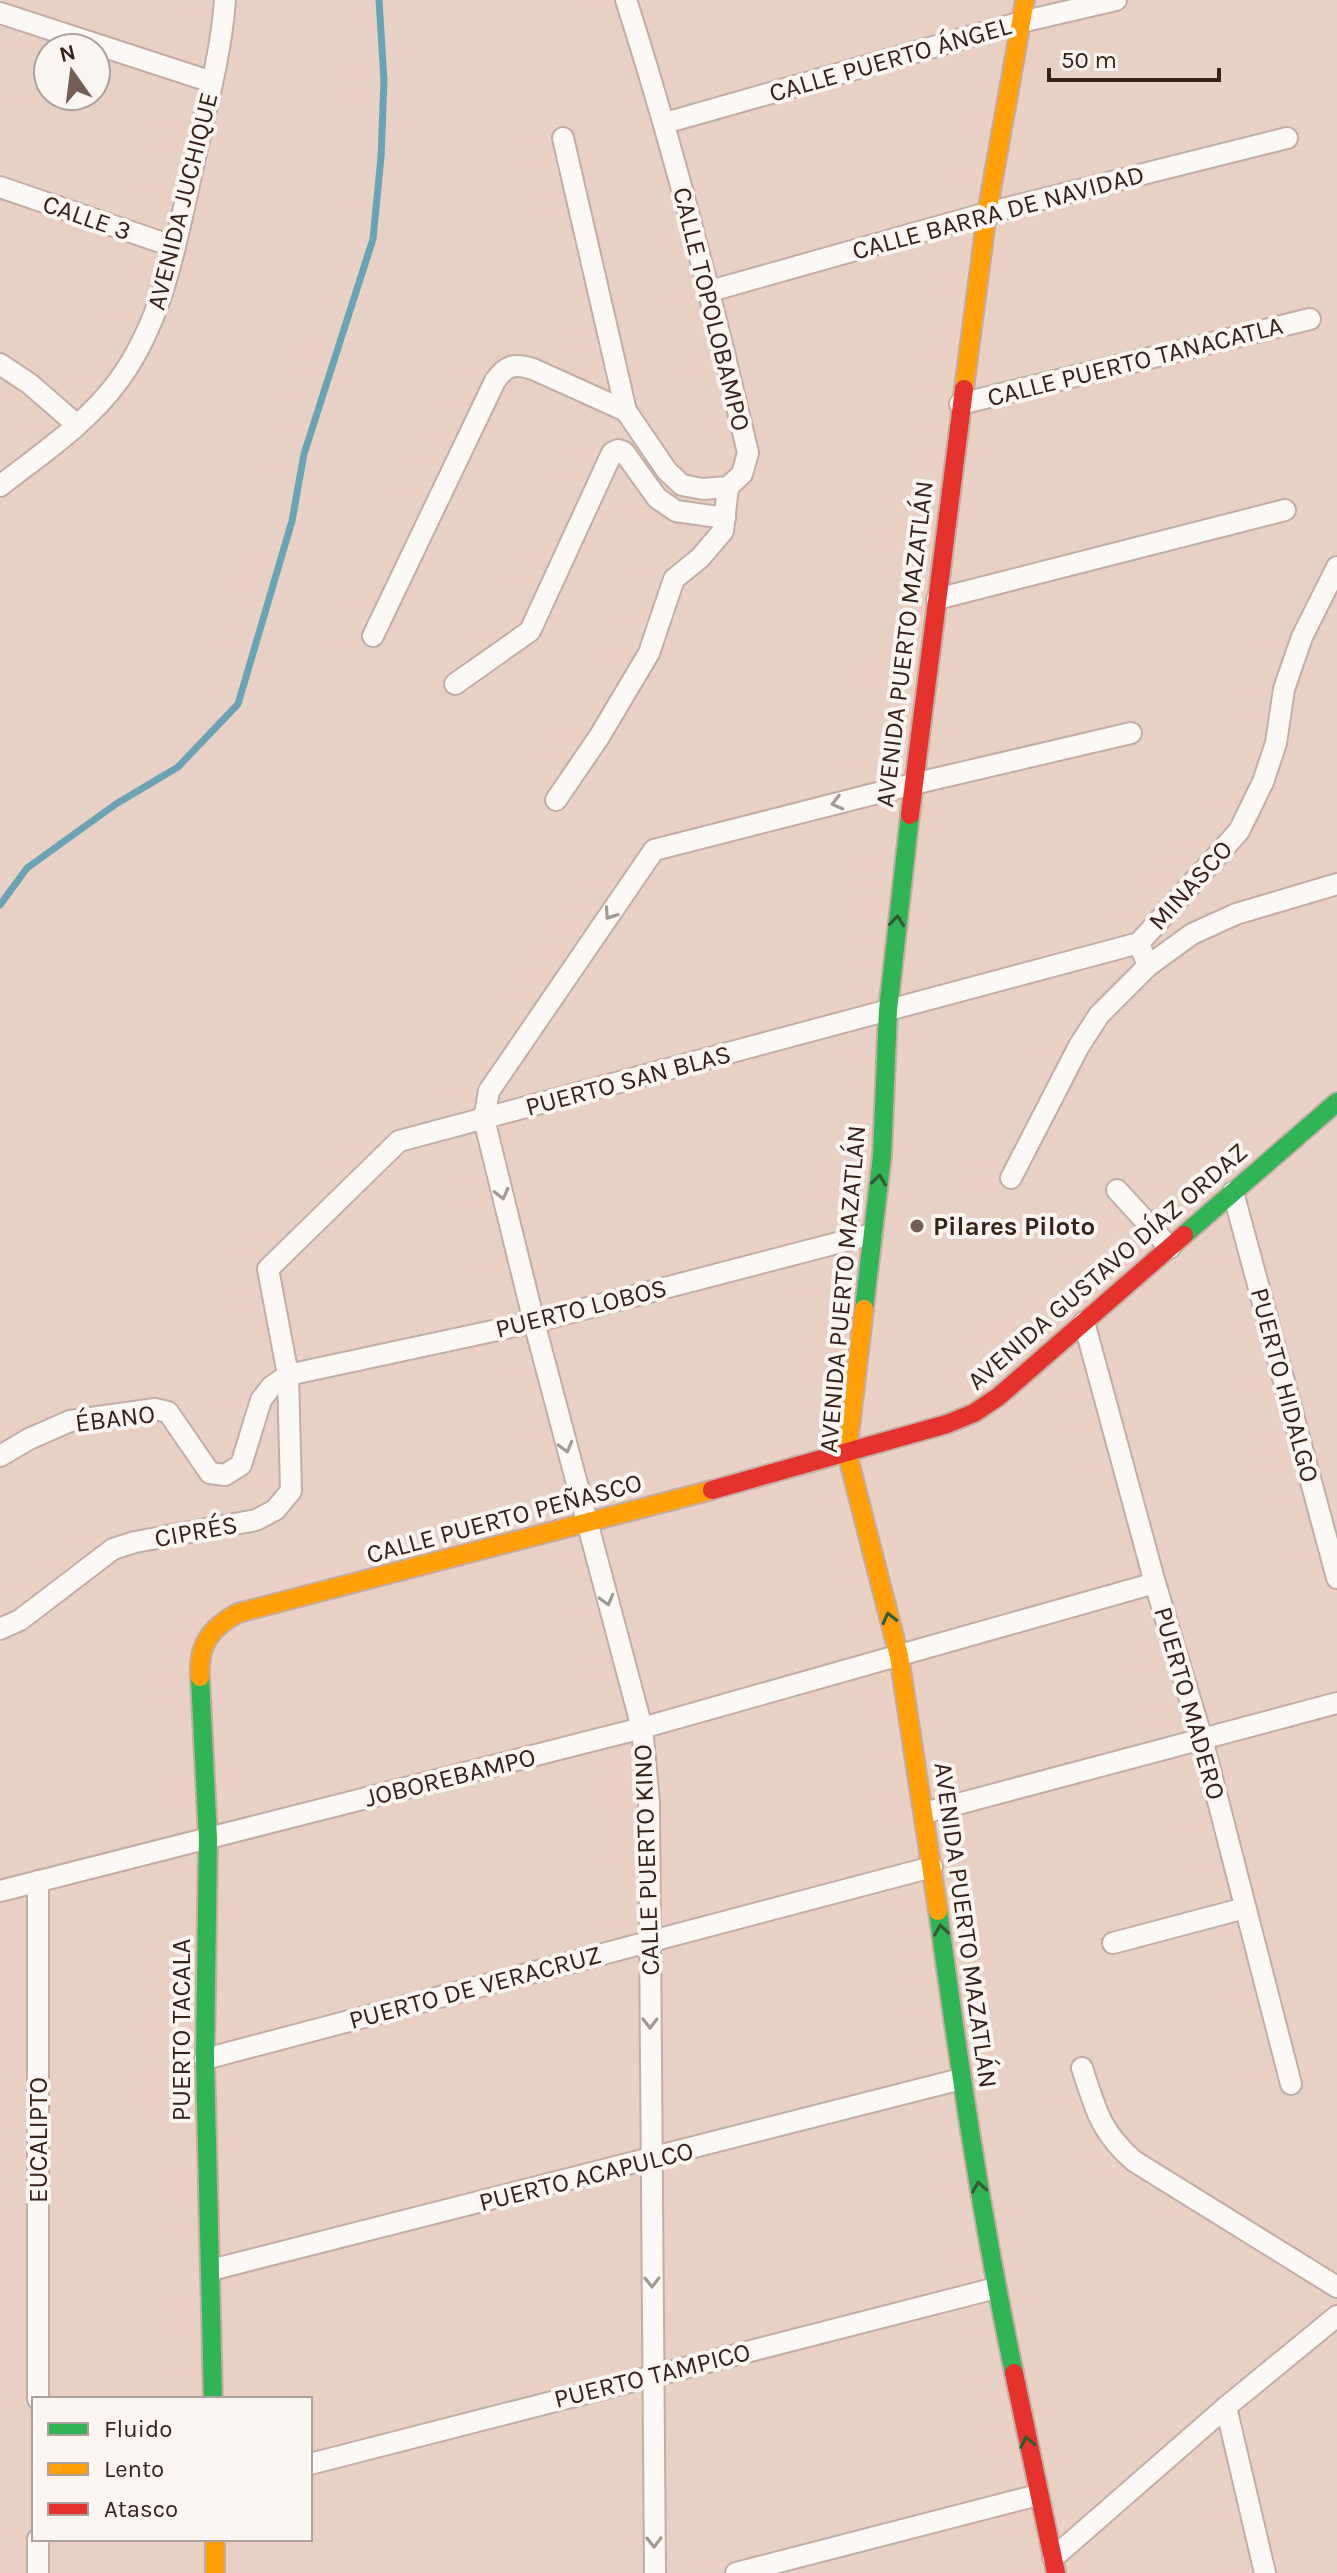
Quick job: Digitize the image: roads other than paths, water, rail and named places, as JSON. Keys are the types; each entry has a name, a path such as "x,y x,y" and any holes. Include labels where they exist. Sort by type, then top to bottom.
{"street":[{"name":"AVENIDA JUCHIQUE","path":"0,486 77,425 118,382 143,341 163,290 175,247 223,31 225,0"},
{"name":"CALLE TOPOLOBAMPO","path":"626,0 665,123 710,291 748,453 742,474 728,487"},
{"name":"AVENIDA PUERTO MAZATLÁN","path":"1025,0 987,213 913,784 888,1010 882,1156 847,1453 899,1656 961,2079 996,2288 1055,2566"},
{"name":"CALLE PUERTO ÁNGEL","path":"665,123 1021,22 1116,0"},
{"path":"0,13 212,82"},
{"path":"556,800 599,737 649,653 674,579 700,558 723,531 728,487 703,489 682,485 667,471 626,411 563,138"},
{"name":"CALLE BARRA DE NAVIDAD","path":"710,291 987,213 1287,138"},
{"name":"CALLE 3","path":"0,187 175,247"},
{"name":"CALLE PUERTO TANACATLA","path":"960,404 1310,319"},
{"path":"0,364 30,384 77,425"},
{"path":"373,636 495,381 504,369 518,364 533,369 626,411"},
{"path":"455,684 530,631 612,453 618,450 624,452 657,498 676,511 725,518"},
{"path":"937,599 1285,510"},
{"name":"MINASCO","path":"1011,1178 1092,1025 1148,966 1139,943 1239,831 1263,782 1276,743 1284,689 1302,637 1337,567"},
{"path":"484,1119 489,1091 654,850 913,784 1131,733"},
{"path":"1148,966 1192,934 1236,914 1337,884"},
{"name":"PUERTO SAN BLAS","path":"288,1375 268,1269 399,1141 1139,943"},
{"name":"AVENIDA GUSTAVO DÍAZ ORDAZ","path":"847,1453 974,1413 998,1397 1337,1102"},
{"name":"CALLE PUERTO KINO","path":"484,1119 586,1524 642,1728 649,1803 655,2573"},
{"path":"1117,1190 1170,1248"},
{"name":"PUERTO HIDALGO","path":"1233,1192 1337,1578"},
{"name":"PUERTO LOBOS","path":"288,1375 534,1322 872,1234"},
{"name":"PUERTO MADERO","path":"1084,1322 1155,1583 1202,1739 1291,2084"},
{"name":"ÉBANO","path":"0,1456 70,1421 155,1409 168,1412 210,1473 225,1475 241,1465 261,1400 271,1387 288,1375"},
{"name":"CIPRÉS","path":"0,1629 20,1620 113,1549 135,1542 256,1520 275,1510 291,1491 288,1375"},
{"name":"CALLE PUERTO PEÑASCO","path":"199,1662 203,1640 218,1623 238,1613 847,1453"},
{"name":"JOBOREBAMPO","path":"0,1891 642,1728 1155,1583"},
{"name":"PUERTO TACALA","path":"199,1662 208,1839 205,2059 213,2397"},
{"path":"924,1813 1337,1703"},
{"name":"PUERTO DE VERACRUZ","path":"205,2059 932,1867"},
{"name":"EUCALIPTO","path":"38,1881 38,2397"},
{"path":"1113,1943 1245,1908"},
{"path":"1082,2068 1100,2123 1116,2145 1134,2161 1337,2287"},
{"name":"PUERTO ACAPULCO","path":"211,2270 961,2079"},
{"name":"PUERTO TAMPICO","path":"312,2463 996,2288"},
{"path":"1055,2566 1226,2407 1337,2316"},
{"path":"1226,2407 1265,2573"},
{"path":"736,2573 1038,2495"},
{"path":"38,2541 38,2573"},
{"path":"215,2541 215,2573"}],"waterway":[{"path":"0,905 27,868 116,804 178,767 238,704 292,521 304,454 373,239 384,81 379,0"}],"place":[{"name":"Pilares Piloto","path":"917,1226"}]}
